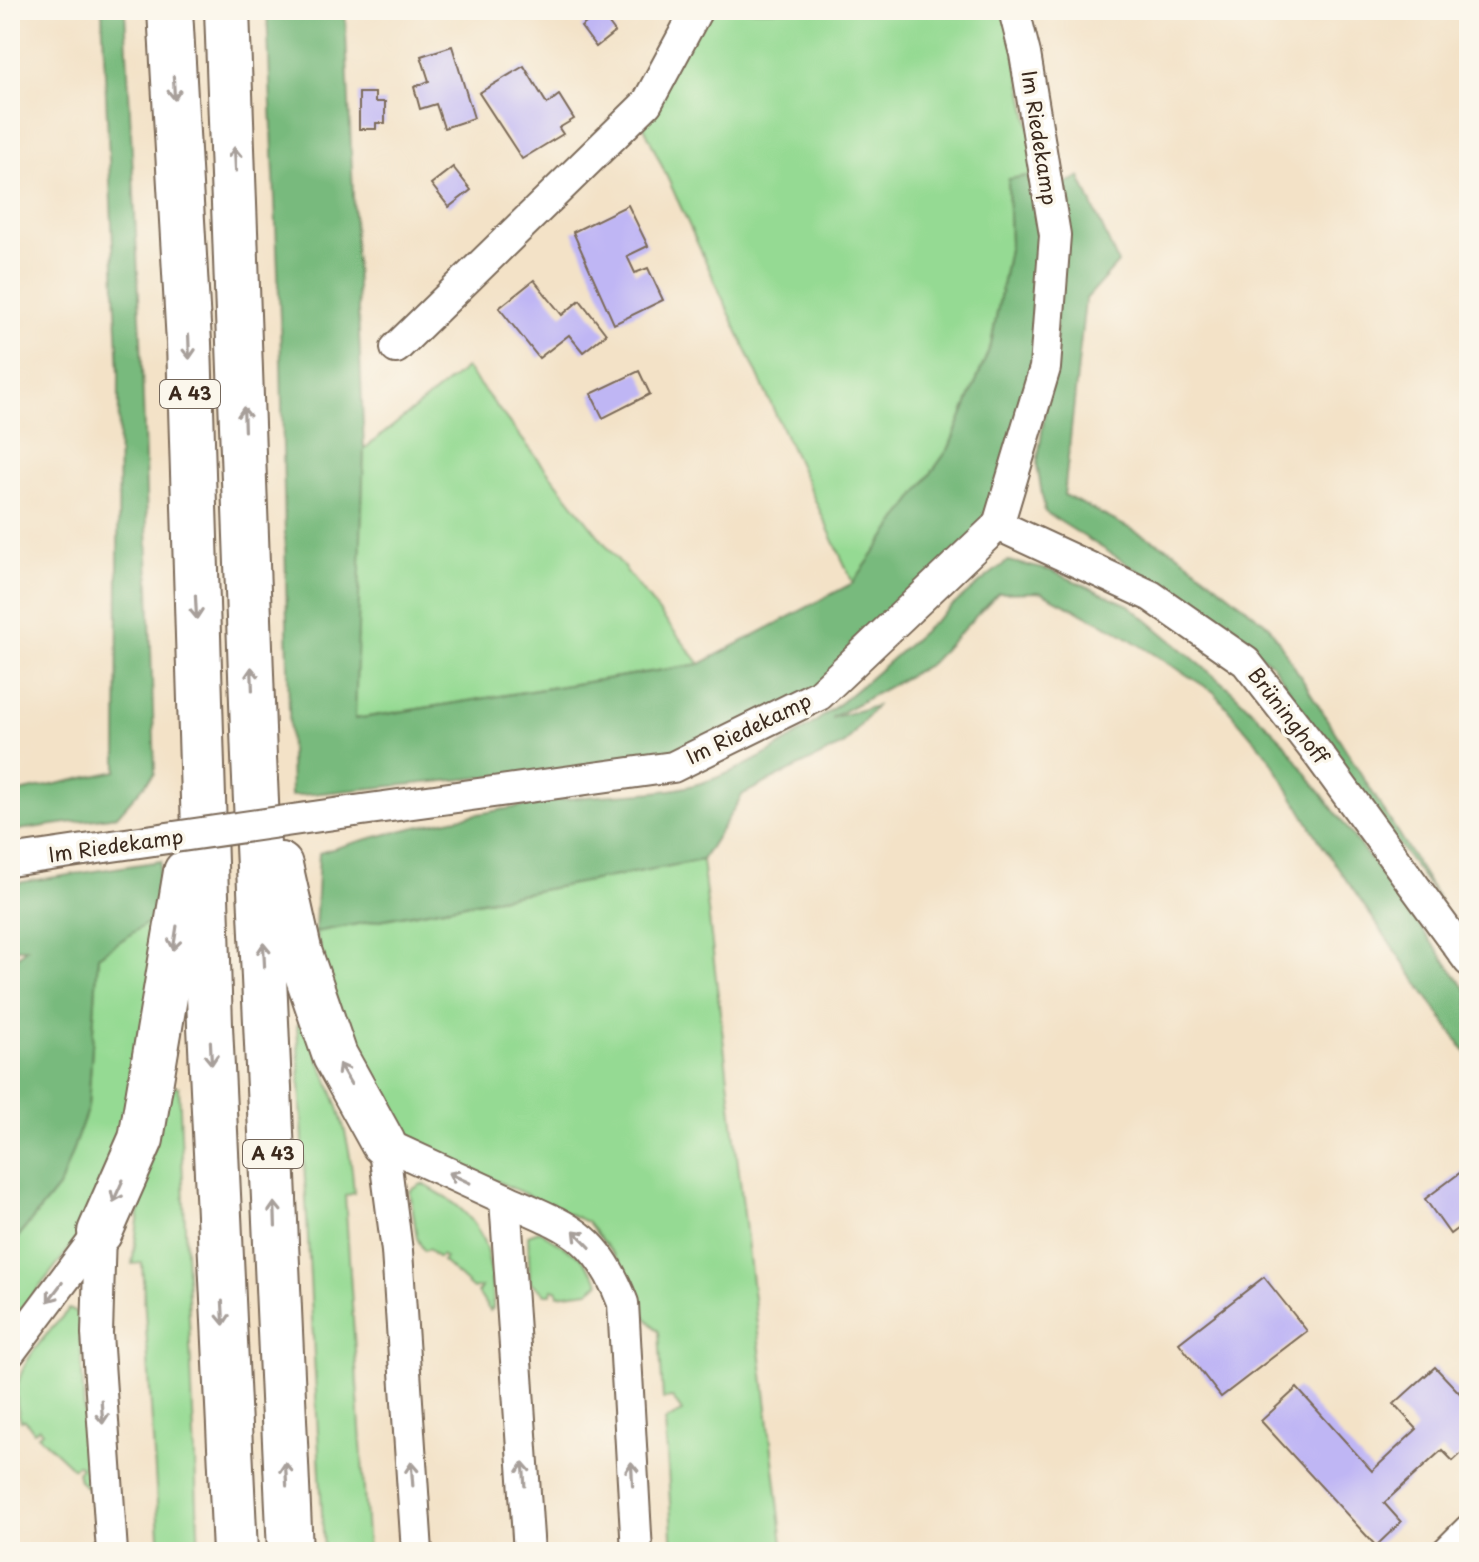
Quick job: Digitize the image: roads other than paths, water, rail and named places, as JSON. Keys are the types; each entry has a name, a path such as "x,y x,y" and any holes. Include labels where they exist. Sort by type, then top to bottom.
{"highway":[{"name":"A 43","path":"170,10 189,343 210,1026 235,1552"},
{"name":"A 43","path":"227,10 254,757 290,1552"},
{"path":"254,757 300,954 335,1056 383,1143"},
{"path":"100,1232 141,1139 204,779"}],"street":[{"path":"396,348 647,103 697,10"},
{"name":"Im Riedekamp","path":"10,861 673,767 819,695 998,525 1045,368 1055,235 1025,54 1014,10"},
{"name":"Brüninghoff","path":"998,525 1151,596 1246,662 1318,754 1469,961"},
{"path":"383,1143 576,1231 611,1273 623,1303 637,1552"},
{"path":"383,1143 397,1251 417,1552"},
{"path":"505,1199 529,1552"},
{"path":"10,1352 100,1232"},
{"path":"100,1232 97,1334 112,1552"},
{"path":"1447,1552 1469,1530"}]}
